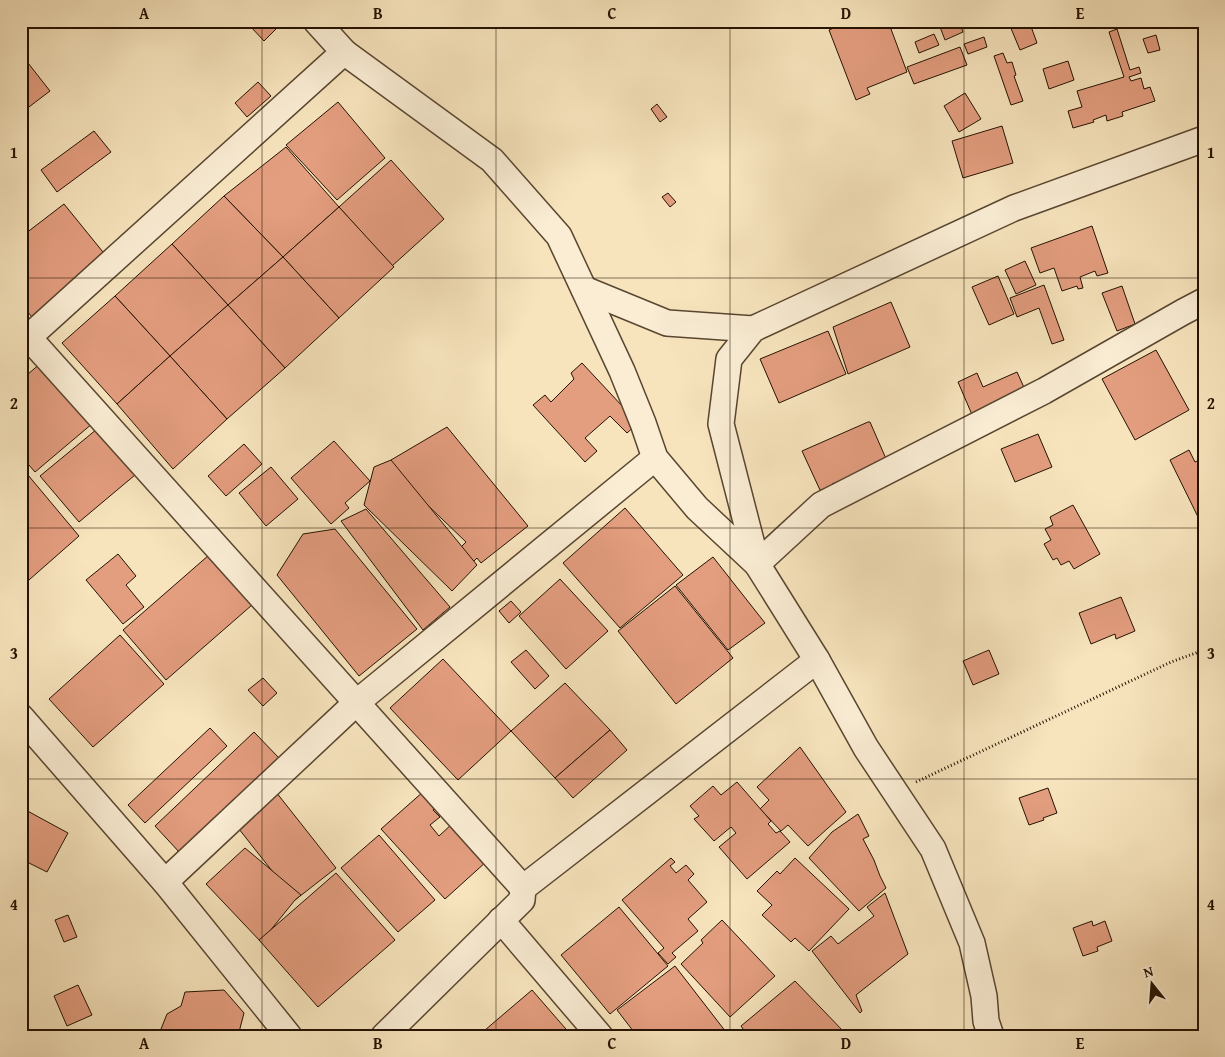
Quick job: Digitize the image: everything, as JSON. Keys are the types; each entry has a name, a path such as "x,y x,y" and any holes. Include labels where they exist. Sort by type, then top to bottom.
{"street":[{"path":"316,21 344,52 492,160 559,236 622,371 643,422 655,458 696,508 757,564 817,660 866,748 933,850 972,943 984,996 986,1031"},
{"path":"344,52 24,337 523,888 522,900 384,1036"},
{"path":"757,564 722,424 729,359 753,329 1014,208 1204,139"},
{"path":"584,290 668,323 753,329"},
{"path":"757,564 821,505 1044,392 1204,301"},
{"path":"166,882 356,703 655,458"},
{"path":"523,888 817,660"},
{"path":"21,717 166,882 289,1036"},
{"path":"501,920 600,1036"}],"path":[{"path":"895,792 1171,662 1204,650"}],"building":[{"path":"255,21 270,21 277,28 264,41 250,26"},
{"path":"850,21 888,21 907,72 867,88 870,94 856,100 829,30"},
{"path":"959,21 963,32 945,40 940,27"},
{"path":"1023,21 1029,21 1037,43 1020,50 1010,26"},
{"path":"1094,21 1102,21 1103,25 1097,28"},
{"path":"1117,29 1130,70 1139,67 1141,73 1129,77 1131,81 1141,78 1144,89 1150,87 1155,101 1122,112 1123,116 1107,121 1106,115 1093,120 1094,122 1073,128 1068,111 1082,107 1077,91 1124,77 1109,32"},
{"path":"934,34 939,45 919,53 915,42"},
{"path":"1156,35 1160,50 1148,53 1143,39"},
{"path":"984,37 987,47 968,54 964,44"},
{"path":"960,47 967,65 914,84 907,67"},
{"path":"1003,53 1007,63 1012,62 1016,75 1014,76 1023,101 1011,105 994,56"},
{"path":"21,54 50,91 21,113"},
{"path":"1068,61 1074,80 1049,89 1043,69"},
{"path":"258,82 271,96 247,117 235,103"},
{"path":"965,93 981,119 959,132 944,106"},
{"path":"338,102 385,158 337,200 286,145"},
{"path":"657,104 667,117 660,122 651,109"},
{"path":"1002,126 1013,163 963,178 952,141"},
{"path":"94,131 111,152 57,192 41,170"},
{"path":"286,147 339,207 283,257 224,196"},
{"path":"391,160 444,219 392,266 339,207"},
{"path":"668,193 676,202 670,207 662,197"},
{"path":"224,196 283,257 228,305 172,244"},
{"path":"64,204 107,257 32,317 21,304 21,237"},
{"path":"339,207 394,267 339,318 283,257"},
{"path":"1092,226 1108,273 1097,276 1095,271 1080,277 1083,288 1078,289 1077,286 1062,291 1054,268 1040,273 1031,248"},
{"path":"172,244 228,305 170,356 115,296"},
{"path":"283,257 339,318 285,368 228,305"},
{"path":"1025,261 1036,285 1016,294 1005,270"},
{"path":"998,276 1014,314 989,325 972,287"},
{"path":"1044,285 1064,340 1052,344 1039,308 1017,317 1010,298"},
{"path":"1122,286 1135,324 1117,331 1102,293"},
{"path":"115,296 170,356 117,404 62,343"},
{"path":"891,302 910,347 848,374 833,327"},
{"path":"228,305 285,368 227,419 170,356"},
{"path":"828,331 846,374 779,403 760,359"},
{"path":"1156,350 1189,410 1135,440 1102,379"},
{"path":"170,356 227,419 173,469 117,404"},
{"path":"41,363 93,423 35,472 21,456 21,380"},
{"path":"582,363 638,423 627,433 610,416 585,438 597,451 585,462 533,405 545,395 551,402 574,379 571,373"},
{"path":"1017,372 1027,394 973,417 958,382 977,373 983,387"},
{"path":"870,422 887,461 832,484 833,488 820,490 802,451"},
{"path":"447,427 528,526 481,563 477,558 473,562 459,549 466,542 393,472 391,460"},
{"path":"97,429 135,475 79,522 40,476"},
{"path":"1038,434 1052,467 1015,482 1001,449"},
{"path":"334,441 370,481 345,503 349,508 331,524 291,478"},
{"path":"244,444 262,464 226,496 208,476"},
{"path":"1189,450 1195,462 1204,458 1204,519 1200,521 1170,460"},
{"path":"391,460 477,565 452,591 364,505 374,467"},
{"path":"271,467 298,499 266,526 239,493"},
{"path":"28,475 79,536 21,587 21,480"},
{"path":"1073,505 1100,554 1074,569 1069,561 1061,565 1057,558 1053,560 1044,544 1051,540 1045,529 1053,525 1050,517"},
{"path":"625,508 683,575 620,628 563,563"},
{"path":"366,509 450,607 423,630 341,521"},
{"path":"335,529 417,629 359,676 277,575 303,534"},
{"path":"118,554 136,576 126,585 144,607 123,624 86,580"},
{"path":"209,555 252,605 166,680 123,630"},
{"path":"713,557 765,623 728,650 676,585"},
{"path":"560,579 608,631 566,669 519,616"},
{"path":"675,586 733,658 676,704 618,631"},
{"path":"1121,597 1135,631 1116,639 1115,634 1091,644 1079,613"},
{"path":"511,601 521,612 509,623 499,611"},
{"path":"120,635 164,684 93,747 49,699"},
{"path":"526,650 549,676 535,689 511,662"},
{"path":"989,650 999,674 973,685 963,661"},
{"path":"443,659 511,731 458,780 390,708"},
{"path":"263,678 277,693 263,706 248,690"},
{"path":"565,683 610,730 555,778 511,731"},
{"path":"210,728 227,746 145,823 128,805"},
{"path":"610,730 627,750 573,798 555,778"},
{"path":"254,732 279,758 180,853 155,826"},
{"path":"800,747 846,812 808,846 788,825 781,831 760,809 769,800 757,787"},
{"path":"737,782 771,821 768,824 776,833 780,831 790,842 747,879 719,847 736,833 731,827 714,841 694,819 699,816 690,806 713,786 721,795"},
{"path":"1048,788 1057,813 1029,825 1019,798"},
{"path":"424,791 437,805 433,810 440,817 430,825 439,836 453,823 487,861 445,899 381,829"},
{"path":"276,792 336,868 295,900 235,824"},
{"path":"22,808 68,833 47,872 21,859"},
{"path":"858,814 869,836 863,839 886,888 859,911 809,858 832,832"},
{"path":"379,835 435,900 398,932 341,868"},
{"path":"245,848 301,895 261,942 206,884"},
{"path":"671,858 675,862 670,866 676,873 686,865 694,874 688,880 707,902 688,919 698,931 672,953 676,957 668,964 658,953 664,948 622,900"},
{"path":"795,858 849,909 809,951 795,938 791,942 762,915 772,905 757,891 777,871 780,874"},
{"path":"336,873 395,940 318,1007 259,940"},
{"path":"885,893 908,954 856,995 862,1011 860,1013 812,951 831,936 838,944 874,916 867,907"},
{"path":"619,907 668,966 610,1014 561,955"},
{"path":"68,915 77,937 64,942 55,920"},
{"path":"722,920 775,976 730,1017 681,964 703,943 701,940"},
{"path":"1092,921 1093,926 1105,921 1112,941 1097,947 1098,951 1083,956 1073,928"},
{"path":"21,953 28,960 27,968 21,975"},
{"path":"675,966 726,1032 721,1036 637,1036 617,1010"},
{"path":"795,981 845,1033 836,1036 748,1036 741,1026"},
{"path":"78,985 92,1015 67,1026 54,996"},
{"path":"224,990 244,1013 238,1036 153,1036 161,1029 167,1014 181,1006 185,992"},
{"path":"532,990 572,1036 478,1036"}]}
